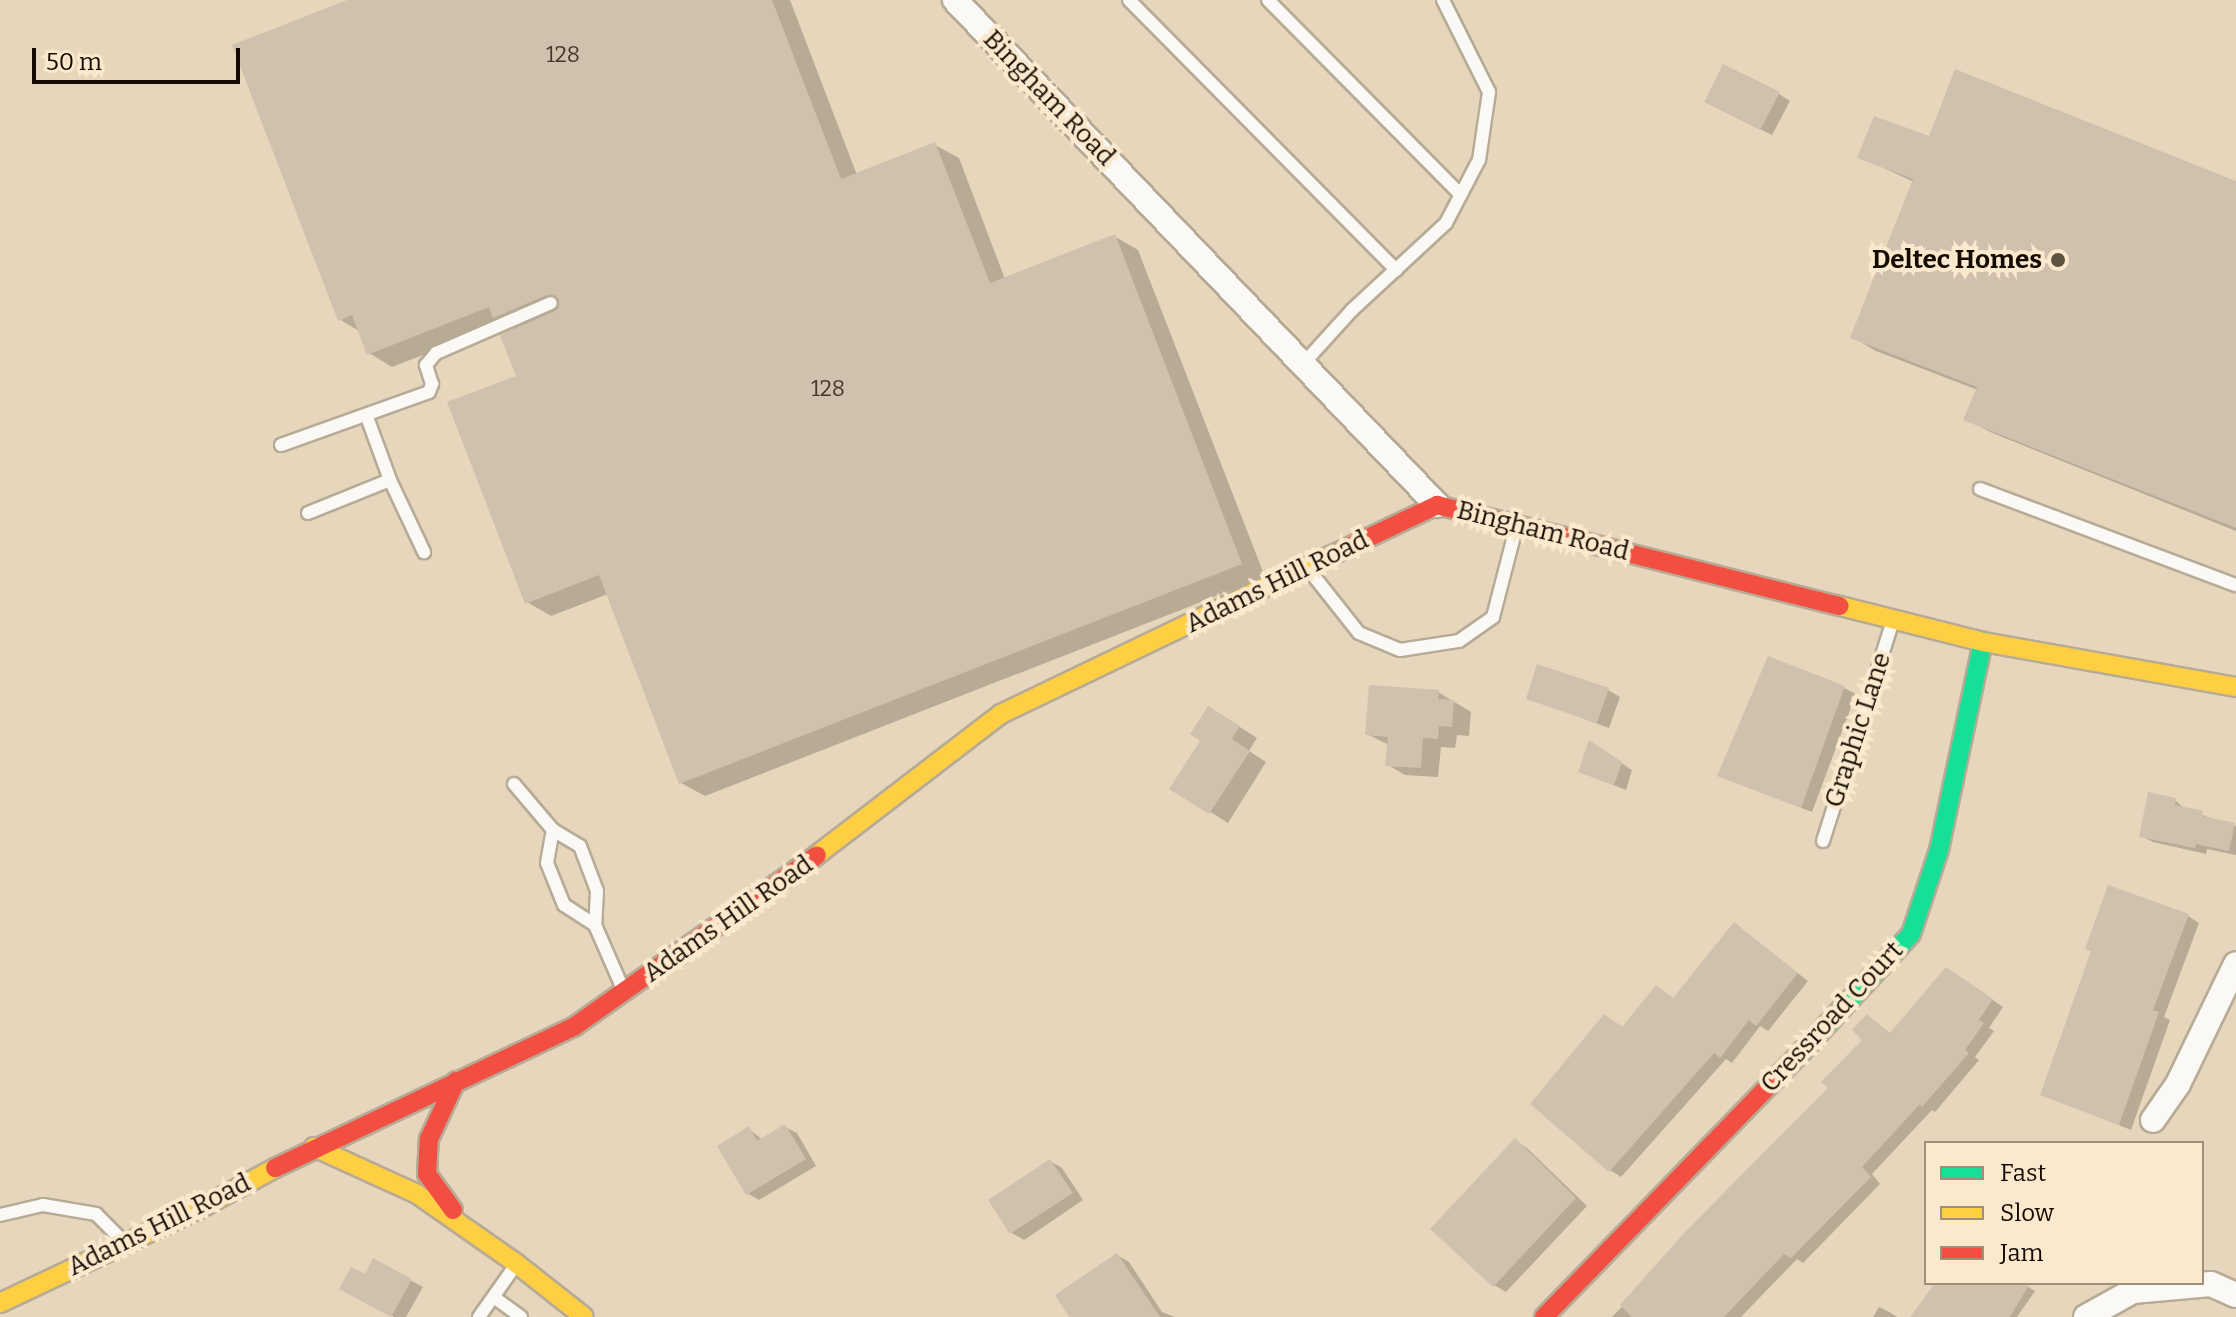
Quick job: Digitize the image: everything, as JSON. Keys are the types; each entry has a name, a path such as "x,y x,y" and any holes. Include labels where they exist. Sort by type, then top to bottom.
{"street":[{"name":"Bingham Road","path":"955,0 1437,505 1983,642 2236,687"},
{"name":"Adams Hill Road","path":"0,1303 199,1209 314,1147 575,1026 771,891 1001,714 1437,505"},
{"name":"Cressroad Court","path":"1544,1317 1874,978 1911,934 1939,850 1983,642"},
{"path":"2153,1120 2178,1084 2236,964"},
{"path":"456,1081 429,1139 427,1174 438,1194 475,1234"},
{"path":"314,1147 417,1194 517,1264 584,1317"},
{"path":"2204,1285 2211,1284 2236,1295"},
{"path":"2086,1317 2133,1291 2200,1285"}],"lane":[{"path":"1129,0 1396,270"},
{"path":"1268,0 1461,195"},
{"path":"1303,364 1352,310 1446,223 1479,160 1489,92 1443,0"},
{"path":"281,445 367,417 429,392 432,384 426,365 436,353 551,303"},
{"path":"367,417 390,480 424,552"},
{"path":"308,513 390,480"},
{"path":"1980,489 2236,585"},
{"path":"1308,568 1359,633 1400,650 1459,641 1493,617 1517,525"},
{"name":"Graphic Lane","path":"1823,841 1893,620"},
{"path":"514,784 553,830 580,846 597,891 595,925 624,992"},
{"path":"553,830 547,863 564,905 595,925"},
{"path":"0,1215 43,1205 96,1214 124,1242"},
{"path":"479,1317 517,1264"},
{"path":"495,1298 521,1317"}],"building":[{"path":"347,0 772,0 841,179 935,142 990,283 1115,234 1242,564 679,784 599,575 525,604 447,402 516,376 500,335 555,311 559,299 547,295 493,318 489,307 367,355 352,315 338,321 232,45"},
{"path":"1723,64 1780,92 1760,130 1704,102"},
{"name":"Deltec Homes","path":"1955,69 2236,181 2236,528 1963,420 1977,387 1850,338 1913,179 1857,158 1874,116 1929,136"},
{"path":"1768,656 1845,686 1801,808 1717,776"},
{"path":"1537,664 1609,688 1597,723 1526,699"},
{"path":"1369,685 1439,690 1438,699 1454,700 1452,727 1439,726 1438,739 1423,738 1421,768 1385,766 1388,737 1365,735"},
{"path":"1208,706 1240,726 1232,739 1250,751 1209,814 1169,789 1200,741 1190,734"},
{"path":"1589,740 1622,762 1614,785 1578,772"},
{"path":"2148,792 2176,798 2175,805 2203,811 2202,816 2235,823 2229,851 2139,837"},
{"path":"2108,885 2189,914 2153,1010 2159,1012 2119,1125 2040,1095 2091,951 2085,949"},
{"path":"1734,922 1798,973 1756,1026 1749,1020 1720,1058 1714,1053 1609,1172 1530,1104 1604,1014 1622,1027 1656,985 1673,998"},
{"path":"1946,967 1993,999 1979,1020 1984,1023 1965,1050 1969,1053 1922,1107 1920,1104 1862,1167 1871,1177 1791,1258 1784,1254 1724,1317 1632,1317 1620,1305 1686,1231 1828,1088 1821,1082 1862,1040 1852,1030 1867,1014 1889,1034"},
{"path":"785,1124 806,1159 746,1195 717,1146 749,1126 757,1141"},
{"path":"1515,1138 1576,1198 1493,1287 1430,1229"},
{"path":"1050,1159 1073,1193 1010,1234 988,1200"},
{"path":"1117,1253 1160,1317 1069,1317 1055,1295"},
{"path":"373,1258 412,1279 391,1317 339,1289 351,1267 365,1274"},
{"path":"1934,1285 2029,1285 2010,1317 1910,1317"}],"traffic: fast":[{"path":"1798,1056 1911,934 1939,850 1983,642"}],"traffic: slow":[{"path":"817,855 1001,714 1330,556"},
{"path":"1840,606 1983,642 2236,687"},
{"path":"314,1147 417,1194 517,1264 584,1317"},
{"path":"0,1303 199,1209 275,1168"}],"traffic: jam":[{"path":"1330,556 1437,505 1840,606"},
{"path":"275,1168 575,1026 817,855"},
{"path":"1544,1317 1798,1056"},
{"path":"453,1210 427,1174 429,1139 456,1081"}],"place":[{"name":"Deltec Homes","path":"2058,260"}]}
